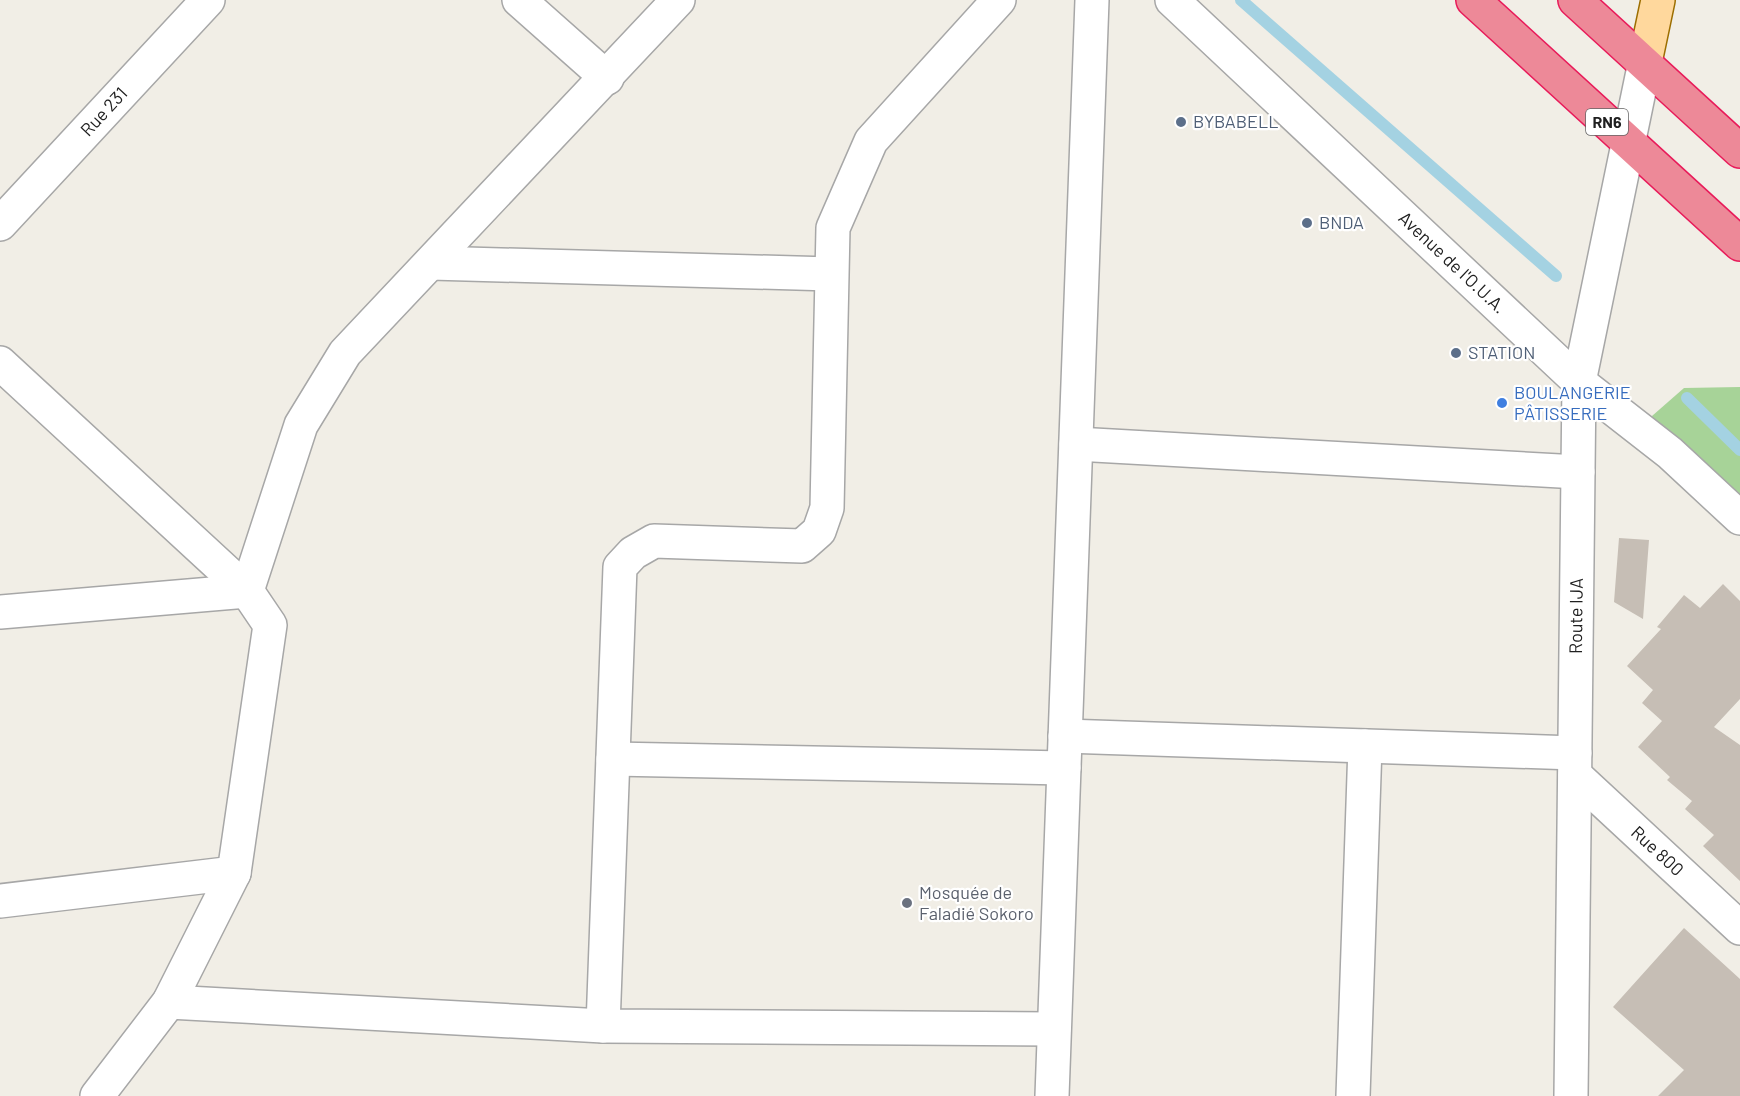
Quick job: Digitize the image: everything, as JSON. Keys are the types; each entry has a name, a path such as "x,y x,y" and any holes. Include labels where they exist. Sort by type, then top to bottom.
{"highway":[{"name":"RN6","path":"1473,0 1740,244"},
{"path":"1575,0 1740,151"}],"main road":[{"path":"1645,62 1658,0"}],"street":[{"name":"Rue 231","path":"0,224 208,0"},
{"path":"519,0 607,78"},
{"path":"247,591 301,425 345,353 607,78 678,0"},
{"path":"603,1026 620,567 633,553 654,541 802,546 819,531 827,508 833,228 871,141 999,0"},
{"path":"1052,1096 1092,0"},
{"name":"Avenue de l'O.U.A.","path":"1172,0 1579,382 1670,453 1740,518"},
{"path":"1629,142 1645,62"},
{"name":"Route IJA","path":"1571,1096 1579,382 1629,142"},
{"path":"431,263 831,274"},
{"path":"0,363 247,591 270,625 234,873 169,1002 97,1096"},
{"path":"1076,444 1578,472"},
{"path":"0,612 247,591"},
{"path":"1065,736 1365,746 1575,764"},
{"path":"1353,1096 1365,746"},
{"path":"613,759 1064,768"},
{"name":"Rue 800","path":"1575,764 1740,928"},
{"path":"0,901 234,873"},
{"path":"169,1002 603,1026 1054,1029"}],"green space":[{"path":"1740,387 1740,496 1656,434 1652,416 1684,388"}],"building":[{"path":"1619,538 1649,540 1643,619 1614,602"},
{"path":"1723,584 1740,601 1740,699 1714,727 1740,745 1740,881 1703,846 1714,835 1685,809 1692,801 1667,780 1670,777 1638,747 1662,721 1642,703 1653,690 1627,666 1661,629 1657,627 1684,595 1700,608"},
{"path":"1684,928 1740,979 1740,1096 1658,1096 1684,1070 1613,1007"}],"waterway":[{"path":"1241,0 1556,276"},
{"path":"1687,398 1740,450"}],"place":[{"name":"BYBABELL","path":"1181,122"},
{"name":"BNDA","path":"1307,223"},
{"name":"STATION","path":"1456,353"},
{"name":"BOULANGERIE PÂTISSERIE","path":"1502,403"},
{"name":"Mosquée de Faladié Sokoro","path":"907,903"}]}
